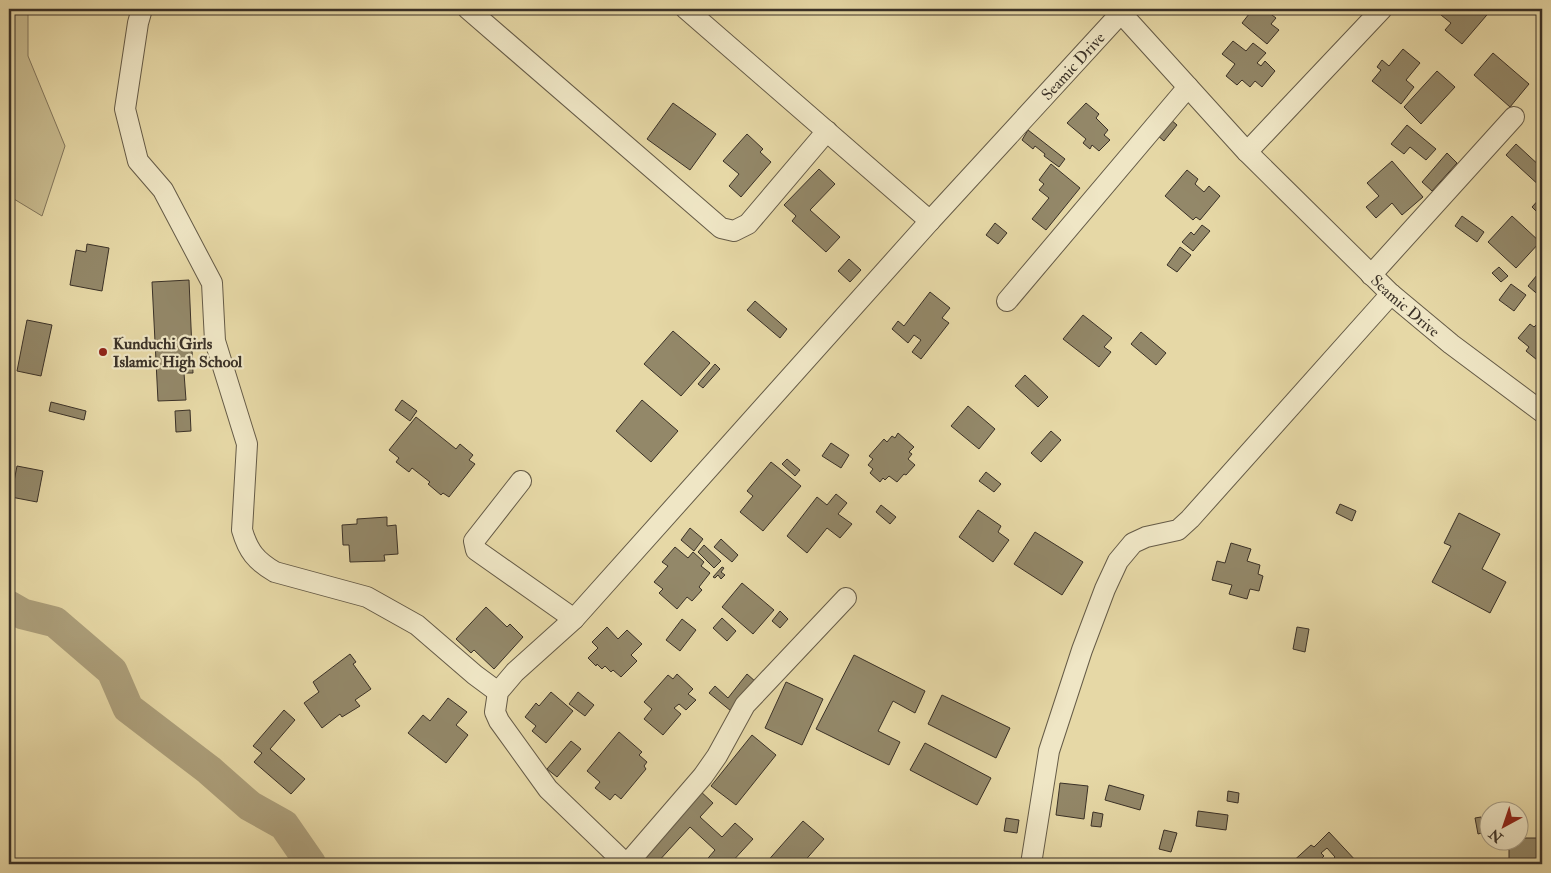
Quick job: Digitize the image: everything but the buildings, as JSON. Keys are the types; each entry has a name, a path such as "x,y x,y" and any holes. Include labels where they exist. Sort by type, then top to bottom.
{"street":[{"path":"142,9 138,23 125,109 138,161 162,190 212,283 215,341 247,444 242,530 246,543 253,555 263,565 275,572 367,598 417,625 475,675 498,692 495,712 499,721 548,789 626,864 703,776 745,705 846,598"},
{"path":"468,9 721,228 734,231 748,224 827,131"},
{"path":"686,9 930,221"},
{"path":"1246,152 1382,9"},
{"name":"Seamic Drive","path":"498,692 515,672 574,619 1120,11 1246,152 1390,294 1451,344 1542,412"},
{"path":"1007,301 1188,87"},
{"path":"1371,275 1514,117"},
{"path":"1031,864 1049,751 1092,624 1118,561 1133,543 1146,537 1178,530 1190,519 1390,294"},
{"path":"522,482 474,542 476,550 574,619"}],"shaded area":[{"path":"9,9 28,9 28,56 65,146 42,216 9,196"}],"waterway":[{"path":"9,606 23,614 55,622 112,671 128,708 209,770 250,806 284,825 311,864"}],"place":[{"name":"Kunduchi Girls Islamic High School","path":"103,352"}]}
